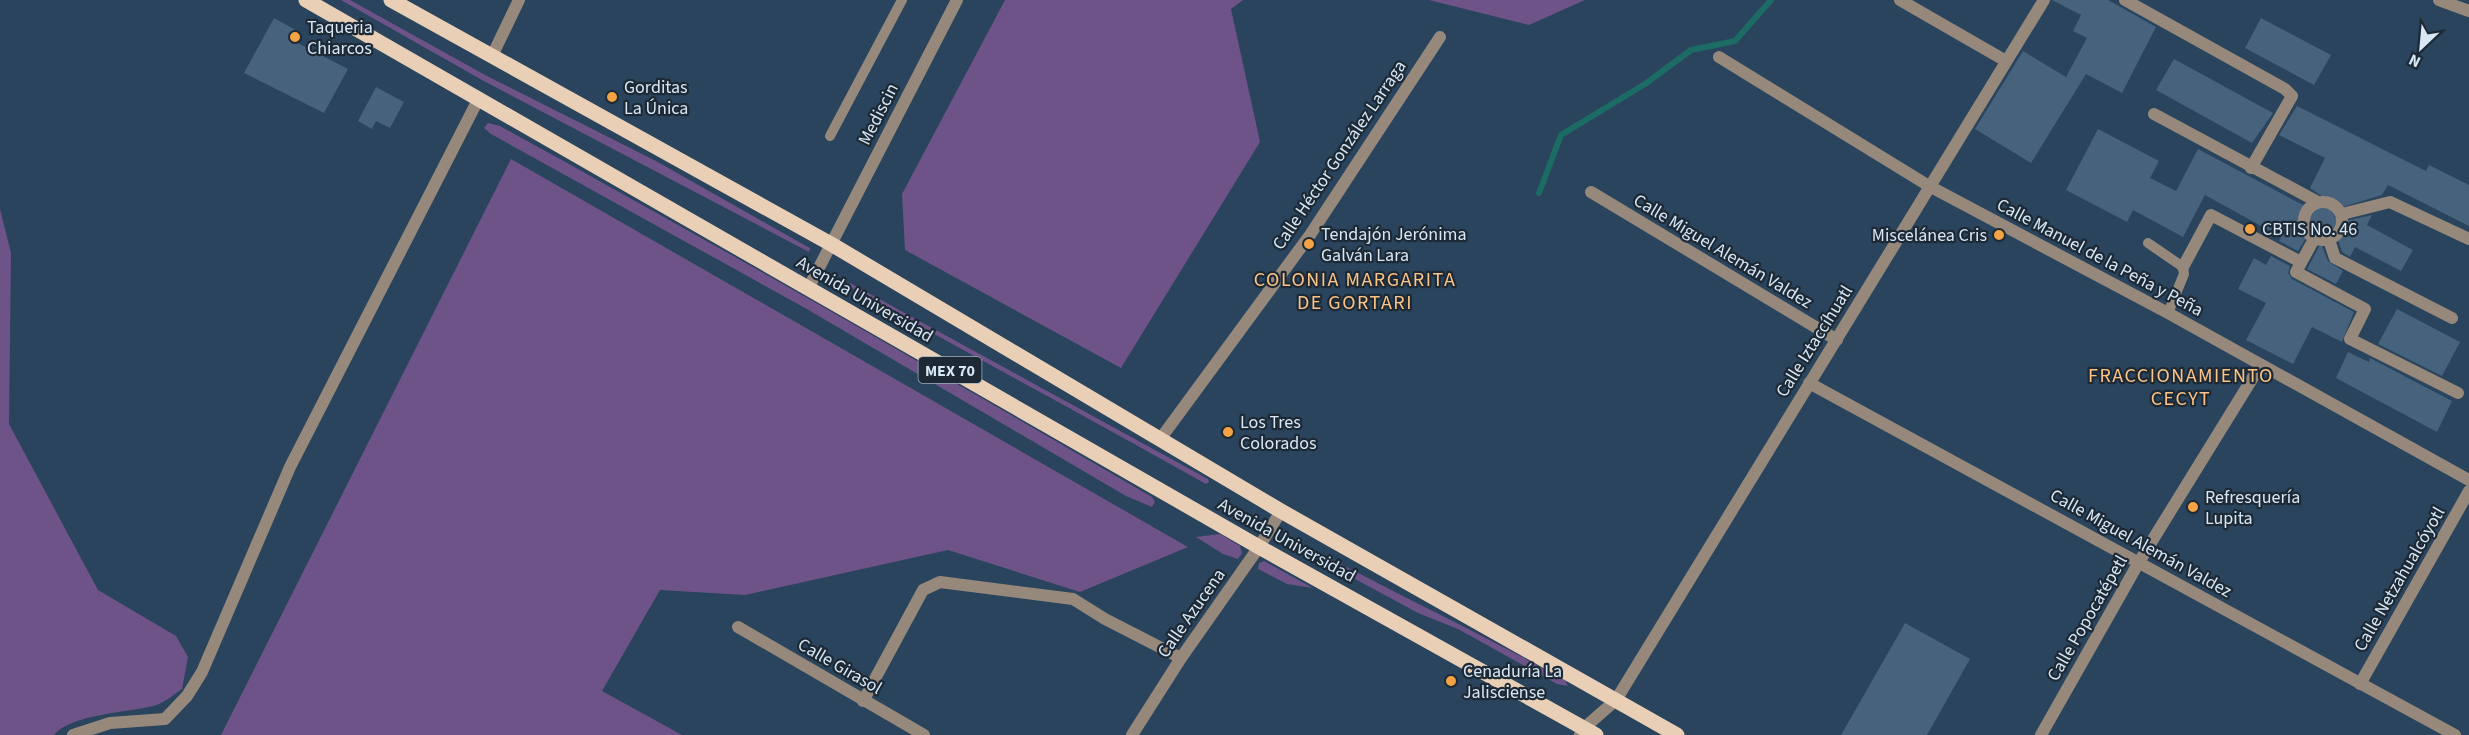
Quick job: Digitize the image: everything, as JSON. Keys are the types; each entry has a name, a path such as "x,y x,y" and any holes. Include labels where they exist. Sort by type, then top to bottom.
{"main road":[{"name":"Avenida Universidad","path":"306,0 1587,733"},
{"name":"Avenida Universidad","path":"391,0 831,244 1281,511 1677,735"}],"street":[{"path":"492,56 519,0"},
{"name":"Mediscin","path":"808,289 957,0"},
{"path":"1900,0 2006,61"},
{"name":"Calle Iztaccíhuatl","path":"1587,733 1616,700 2044,0"},
{"path":"2125,0 2285,89 2292,96 2251,168"},
{"path":"2439,0 2469,11"},
{"name":"Calle Héctor González Larraga","path":"1161,438 1310,235 1440,37"},
{"name":"Calle Manuel de la Peña y Peña","path":"1719,57 1929,186 2168,314 2469,480"},
{"path":"73,735 110,723 165,719 192,688 212,650 290,467 479,98"},
{"path":"2154,114 2316,201 2331,203 2342,214 2341,230 2329,240 2314,239 2304,227 2304,212 2316,201"},
{"name":"Calle Miguel Alemán Valdez","path":"1591,192 1837,340"},
{"path":"2342,214 2390,202 2469,240"},
{"path":"2183,267 2211,214 2301,262"},
{"path":"2314,239 2296,272 2365,309 2350,339 2458,393"},
{"path":"2329,240 2335,258 2452,318"},
{"name":"Calle Popocatépetl","path":"2041,735 2139,562 2260,366"},
{"name":"Calle Miguel Alemán Valdez","path":"1809,383 2455,735"},
{"name":"Calle Netzahualcóyotl","path":"2360,684 2469,491"},
{"name":"Calle Azucena","path":"1132,735 1181,658 1259,547 1281,511"},
{"path":"863,701 923,590 940,582 1073,598 1105,619 1181,658"},
{"name":"Calle Girasol","path":"738,627 924,735"}],"lane":[{"path":"830,136 902,0"},
{"path":"2148,243 2183,267 2184,274 2168,314"}],"shaded area":[{"path":"341,0 350,0 487,76 656,161 810,248 809,252 482,80"},
{"path":"1005,0 1243,0 1231,9 1260,142 1121,368 905,250 902,194"},
{"path":"1429,0 1585,0 1529,25"},
{"path":"488,123 500,126 746,263 1152,497 1155,502 1152,507 1126,496 805,308 491,134 484,128"},
{"path":"511,159 1188,547 1080,592 948,550 745,595 660,590 602,691 682,735 221,735"},
{"path":"0,209 11,253 9,424 98,590 176,636 188,657 182,689 164,701 153,706 100,715 72,723 54,735 0,735"},
{"path":"850,283 1208,479 1209,482 1206,484 939,337 850,287"},
{"path":"1220,534 1240,546 1242,553 1238,559 1223,554 1196,537"},
{"path":"1299,542 1532,662 1565,680 1568,686 1557,684 1458,629 1418,613 1294,546 1294,543"},
{"path":"1264,561 1313,588 1287,584 1258,569 1259,563"}],"building":[{"path":"2052,0 2108,0 2156,27 2122,93 2086,74 2031,163 1975,129 2023,51 2066,77 2087,38 2073,31 2081,15"},
{"path":"274,18 301,33 296,42 348,69 324,113 244,73"},
{"path":"2261,18 2331,55 2314,85 2245,48"},
{"path":"2174,59 2273,113 2252,143 2156,90"},
{"path":"376,87 404,102 390,128 376,121 372,129 358,121"},
{"path":"2297,106 2426,171 2429,165 2469,185 2469,226 2388,185 2382,195 2336,209 2334,217 2340,222 2372,215 2367,225 2413,250 2401,271 2355,247 2350,257 2342,252 2337,237 2330,232 2322,237 2317,232 2310,232 2298,251 2279,241 2281,237 2205,195 2183,237 2133,210 2127,222 2066,190 2098,129 2159,161 2150,178 2176,191 2198,149 2301,204 2320,208 2323,204 2323,197 2310,188 2325,158 2279,135"},
{"path":"2321,243 2328,261 2343,271 2336,284 2307,269"},
{"path":"2271,256 2290,266 2288,273 2292,279 2354,312 2342,342 2312,327 2293,364 2246,340 2266,303 2238,289 2254,258 2266,265"},
{"path":"2397,309 2460,342 2442,376 2378,344"},
{"path":"2348,352 2369,362 2370,358 2452,401 2437,432 2336,378"},
{"path":"1905,623 1970,659 1927,735 1841,735"}],"waterway":[{"path":"1539,193 1561,135 1645,84 1691,50 1735,41 1771,0"}],"place":[{"name":"Taqueria Chiarcos","path":"295,37"},
{"name":"Gorditas La Única","path":"612,97"},
{"name":"CBTIS No. 46","path":"2250,229"},
{"name":"Miscelánea Cris","path":"1999,235"},
{"name":"Tendajón Jerónima Galván Lara","path":"1309,244"},
{"name":"Los Tres Colorados","path":"1228,432"},
{"name":"Refresquería Lupita","path":"2193,507"},
{"name":"Cenaduría La Jalisciense","path":"1451,681"}],"district":[{"name":"COLONIA MARGARITA DE GORTARI","path":"1355,290"},
{"name":"FRACCIONAMIENTO CECYT","path":"2181,386"}]}
